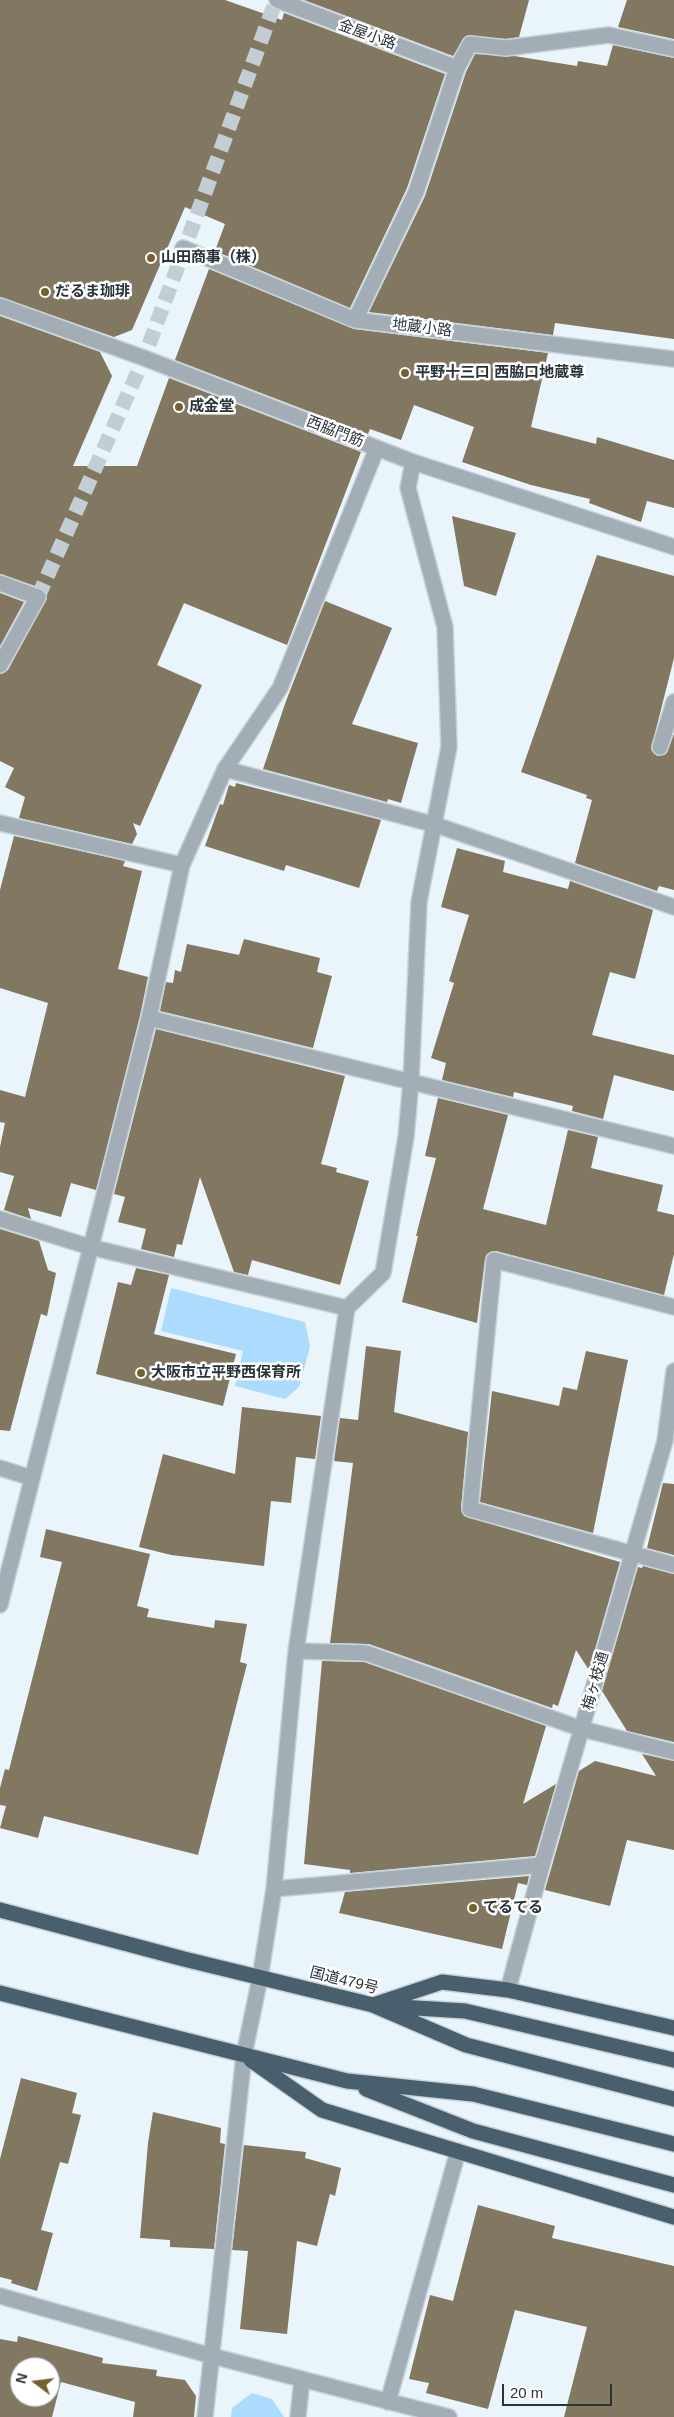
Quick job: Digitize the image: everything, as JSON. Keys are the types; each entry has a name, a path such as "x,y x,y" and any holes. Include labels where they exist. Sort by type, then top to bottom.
{"highway":[{"name":"国道479号","path":"0,1910 373,2006 466,2046 674,2099"},
{"path":"373,2006 442,1982 508,1990 674,2028"},
{"path":"0,1993 347,2082 473,2131 674,2185"},
{"path":"373,2006 466,2011 674,2060"},
{"path":"244,2055 322,2110 674,2216"},
{"path":"347,2082 473,2094 674,2144"}],"street":[{"name":"金屋小路","path":"277,0 458,68"},
{"path":"355,320 416,192 458,68 470,44 506,48 609,35 674,49"},
{"name":"地蔵小路","path":"183,248 355,320 674,359"},
{"name":"西脇門筋","path":"0,306 144,358 413,462 674,547"},
{"path":"0,1605 149,1018 182,865 225,769 280,688 377,448"},
{"path":"205,2417 244,2055 260,1978 274,1889 296,1651 347,1308 382,1273 406,1137 411,1081 419,902 436,825 449,746 444,627 408,488 413,462"},
{"path":"0,584 38,597 0,665"},
{"path":"660,747 674,702"},
{"path":"225,769 436,825 674,907"},
{"path":"0,823 182,865"},
{"path":"149,1018 674,1146"},
{"path":"0,1219 90,1247 347,1308"},
{"path":"674,1307 494,1260 470,1509 674,1565"},
{"name":"梅ヶ枝通","path":"508,1990 632,1553 669,1442 674,1371"},
{"path":"0,1468 32,1478"},
{"path":"296,1651 366,1653 582,1729 674,1752"},
{"path":"274,1889 542,1865"},
{"path":"388,2402 458,2151"},
{"path":"0,2296 212,2356 449,2417"},
{"path":"298,2417 302,2379"}],"shaded area":[{"path":"171,1288 305,1322 310,1347 299,1387 285,1399 235,1386 243,1351 161,1331"},
{"path":"252,2393 272,2399 284,2417 231,2417 232,2408"}],"building":[{"path":"0,0 225,0 282,20 284,13 445,74 407,188 350,308 215,251 225,224 185,207 132,330 114,337 0,297"},
{"path":"304,0 529,0 519,37 506,39 466,36 453,56"},
{"path":"627,0 674,0 674,39 618,27"},
{"path":"613,45 674,58 674,339 555,323 553,335 369,312 425,196 466,72 475,54 514,56 577,66 578,61 607,66"},
{"path":"209,269 354,329 548,353 531,427 596,444 597,437 674,460 674,508 647,501 641,522 589,503 590,499 531,485 462,462 474,427 414,405 401,440 370,429 368,434 175,360"},
{"path":"0,316 100,352 112,376 73,466 137,466 169,378 361,452 287,645 184,603 157,665 202,685 140,826 133,823 137,834 132,844 19,818 25,797 5,787 14,768 0,761 0,674 8,670 47,597 46,592 41,588 0,574"},
{"path":"452,516 516,533 496,596 464,586"},
{"path":"597,555 674,576 674,658 651,749 657,756 666,754 674,734 674,890 659,886 657,891 575,863 592,800 586,798 587,795 521,772"},
{"path":"0,593 24,602 0,646"},
{"path":"325,601 392,628 352,724 418,743 401,803 388,799 387,802 263,769 286,701"},
{"path":"236,783 381,820 359,888 286,865 284,871 205,846 220,804 223,805 229,785 235,787"},
{"path":"14,836 125,861 123,866 142,871 118,969 148,977 140,1016 96,1190 71,1183 61,1217 28,1208 31,1219 4,1210 14,1176 0,1172 0,1147 5,1123 0,1122 0,1090 25,1097 48,1003 0,988 0,890"},
{"path":"457,848 505,861 503,872 568,889 570,881 653,910 635,979 610,972 592,1035 674,1055 674,1091 614,1075 603,1119 572,1111 573,1106 514,1092 513,1097 442,1080 446,1063 431,1058 454,983 449,981 469,915 441,907"},
{"path":"244,939 320,958 317,972 332,976 313,1048 160,1011 166,982 173,983 175,970 181,972 187,944 239,955"},
{"path":"156,1029 345,1076 321,1164 337,1168 336,1172 369,1181 340,1285 252,1260 248,1275 234,1272 200,1177 182,1245 177,1244 174,1257 141,1249 146,1229 118,1222 125,1197 114,1194"},
{"path":"438,1098 508,1115 483,1209 546,1225 568,1130 598,1137 591,1168 663,1185 657,1211 674,1215 674,1254 664,1295 496,1251 487,1254 485,1259 477,1323 402,1302 418,1236 416,1236 436,1158 425,1156"},
{"path":"0,1229 39,1241 48,1270 56,1273 47,1316 41,1314 10,1431 0,1430"},
{"path":"136,1268 169,1275 154,1334 236,1354 223,1406 96,1374 118,1282 131,1285"},
{"path":"366,1346 401,1351 394,1412 468,1432 461,1508 464,1516 620,1562 589,1670 576,1650 558,1706 553,1704 552,1708 369,1644 330,1643 353,1463 334,1461 340,1418 358,1420"},
{"path":"586,1351 628,1360 593,1533 480,1502 492,1391 559,1406 563,1387 577,1390"},
{"path":"242,1407 321,1416 315,1459 296,1457 291,1503 271,1501 264,1566 171,1555 139,1547 163,1454 235,1474"},
{"path":"663,1483 674,1484 674,1555 647,1548"},
{"path":"46,1529 150,1554 137,1606 149,1609 147,1617 214,1628 215,1620 247,1624 240,1662 247,1664 198,1855 44,1816 38,1838 0,1828 6,1806 0,1805 0,1788 5,1769 9,1770 62,1562 40,1557"},
{"path":"643,1566 674,1574 674,1742 627,1731 602,1691 638,1567 642,1568"},
{"path":"322,1661 364,1662 546,1726 523,1804 556,1784 535,1856 350,1873 350,1870 304,1864"},
{"path":"642,1754 674,1761 674,1850 627,1840 610,1906 545,1890 579,1771 595,1761 656,1776"},
{"path":"529,1876 527,1885 518,1883 502,1949 339,1913 345,1892"},
{"path":"21,2078 77,2093 72,2113 81,2115 68,2164 60,2162 41,2230 53,2233 37,2291 11,2283 12,2280 0,2277 0,2159"},
{"path":"153,2112 221,2128 220,2143 225,2144 214,2249 170,2247 170,2240 140,2238 148,2143"},
{"path":"244,2145 306,2152 305,2158 341,2168 335,2196 330,2194 317,2246 297,2241 287,2334 240,2329 248,2251 232,2250"},
{"path":"478,2205 555,2226 552,2238 674,2266 674,2417 564,2417 587,2327 515,2310 488,2409 426,2393 429,2383 409,2379 430,2295 453,2301"},
{"path":"18,2336 103,2358 102,2363 157,2370 156,2376 185,2380 196,2396 194,2417 133,2417 135,2402 61,2382 60,2386 60,2357 10,2357 10,2407 55,2407 52,2417 0,2417 0,2339 17,2342"}],"tunnel":[{"path":"38,597 144,358 276,0"}],"place":[{"name":"山田商事（株）","path":"151,258"},
{"name":"だるま珈琲","path":"45,292"},
{"name":"平野十三口 西脇口地蔵尊","path":"405,373"},
{"name":"成金堂","path":"179,407"},
{"name":"大阪市立平野西保育所","path":"141,1373"},
{"name":"てるてる","path":"473,1908"}]}
